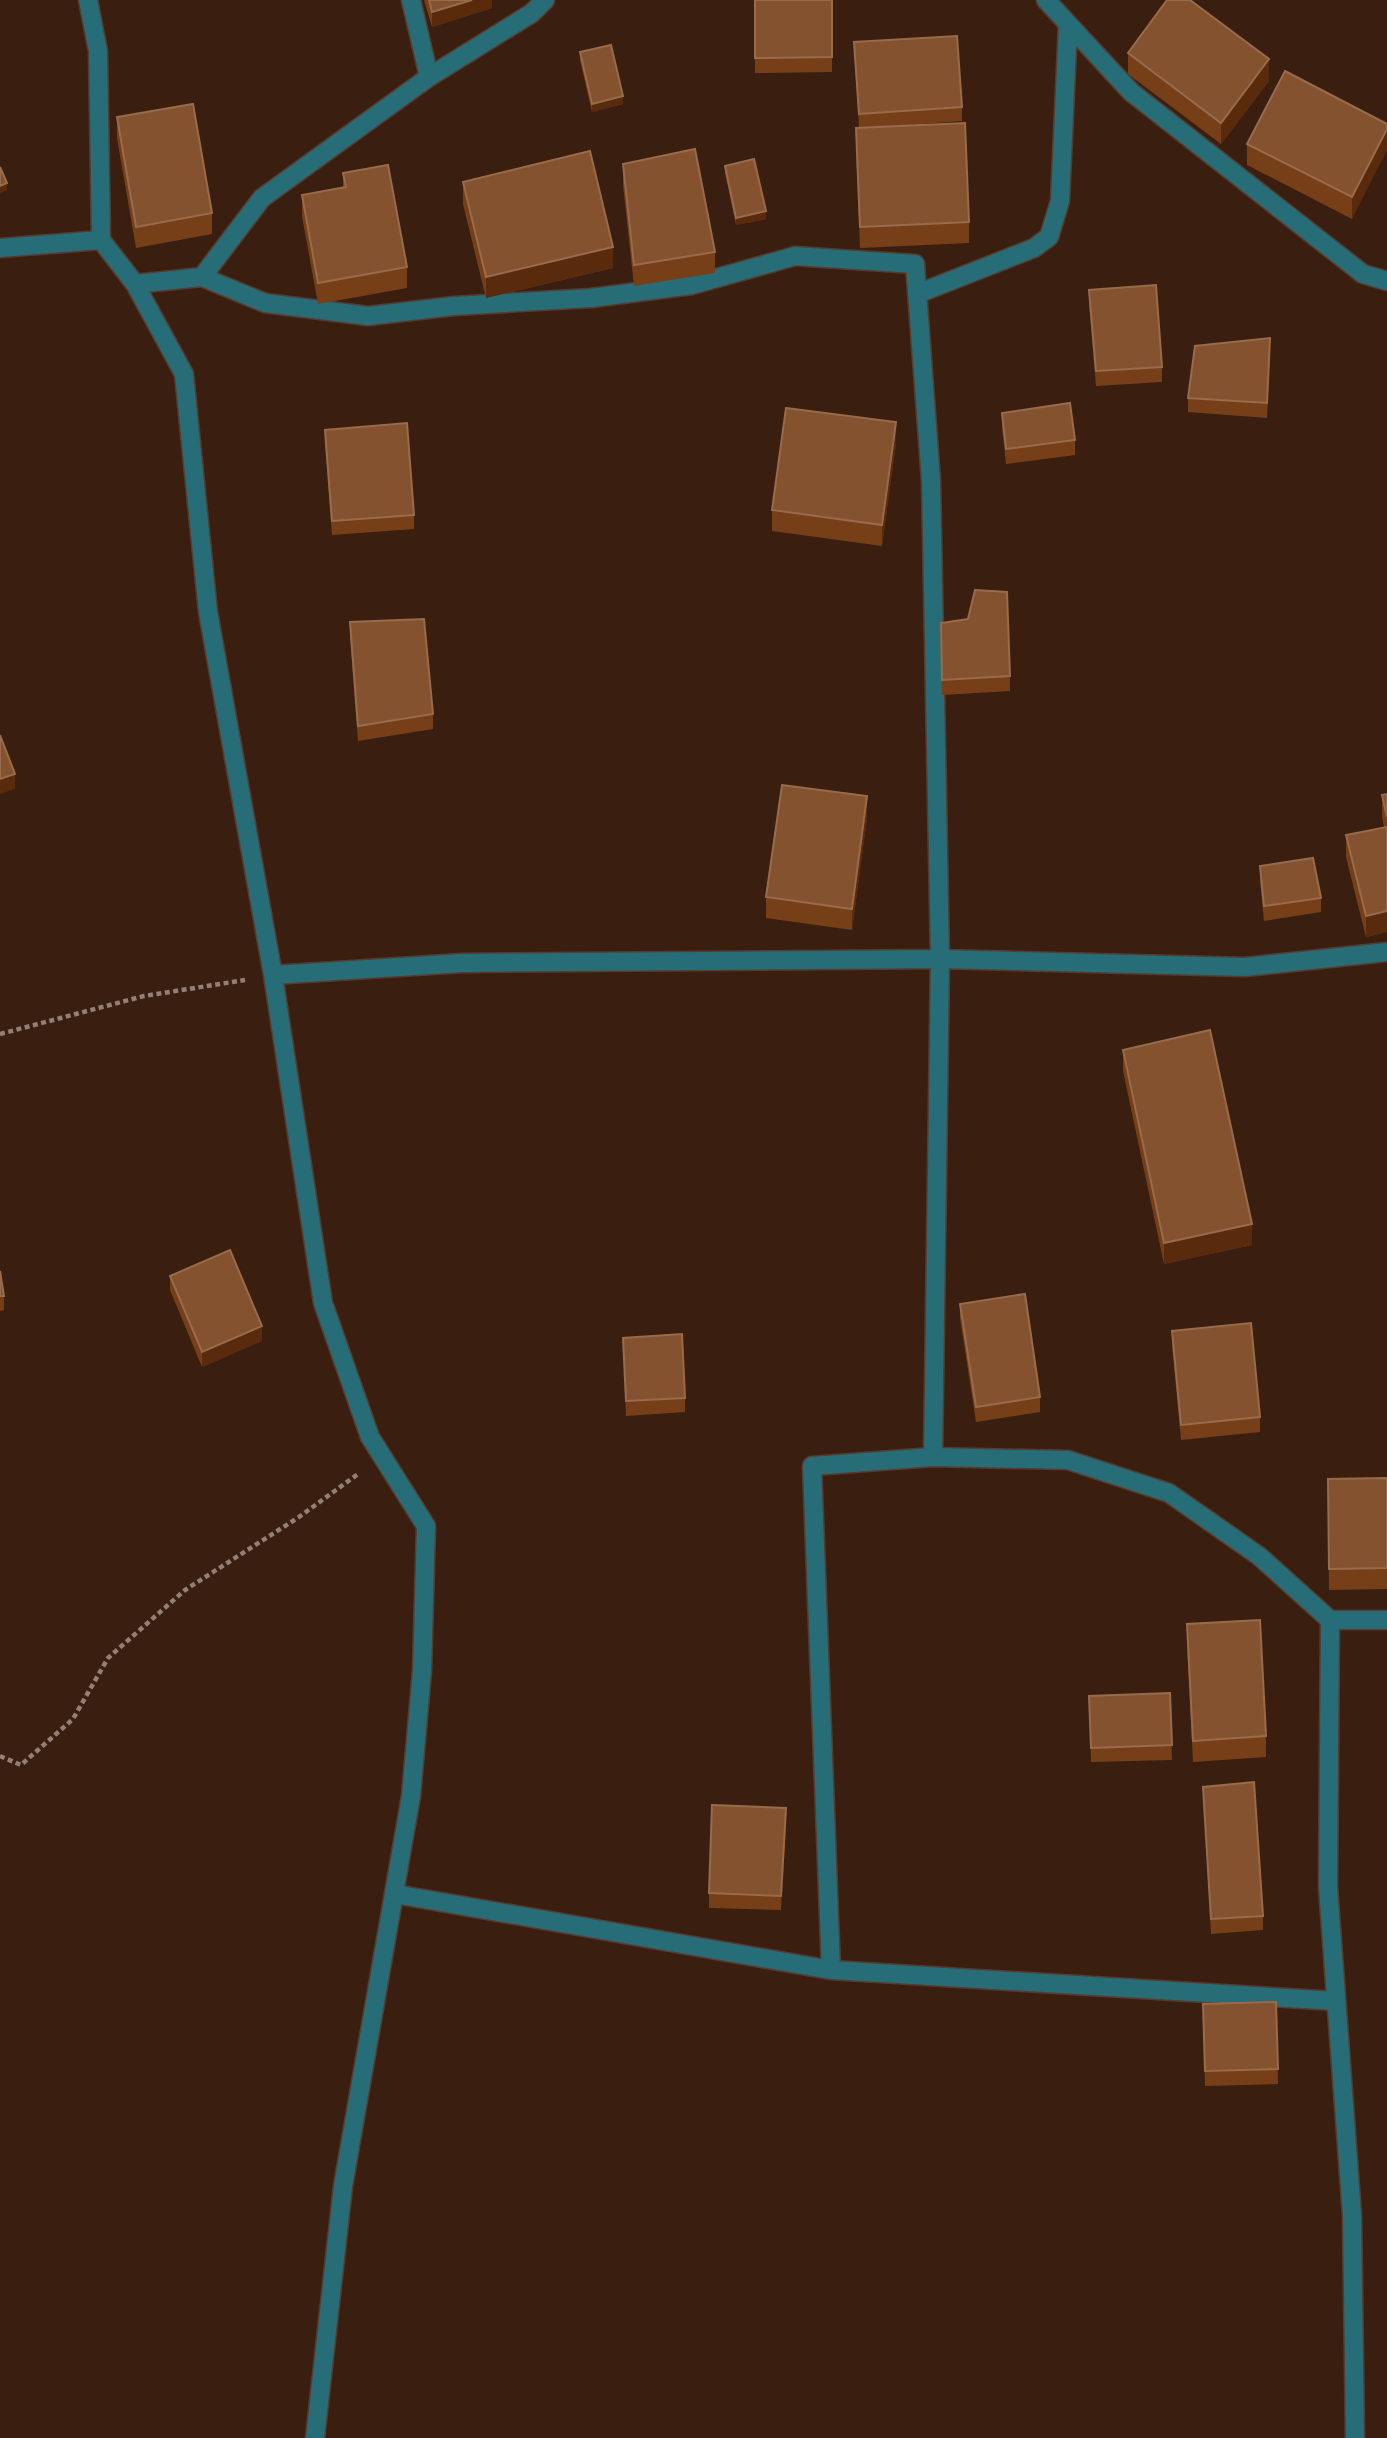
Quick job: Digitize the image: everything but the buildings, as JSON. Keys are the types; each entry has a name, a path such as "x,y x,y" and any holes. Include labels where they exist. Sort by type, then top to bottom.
{"street":[{"path":"88,0 98,51 101,240 135,284 184,374 208,612 273,975 323,1303 370,1437 426,1526 422,1671 411,1796 343,2186 315,2438"},
{"path":"411,0 429,77"},
{"path":"202,277 262,198 429,77 532,13 545,0"},
{"path":"1046,0 1131,92 1363,274 1387,281"},
{"path":"917,294 1034,248 1049,237 1060,201 1068,24"},
{"path":"0,248 101,240"},
{"path":"135,284 202,277 265,303 368,316 454,306 591,298 691,285 795,256 915,264 931,481 940,958 933,1457"},
{"path":"273,975 462,963 940,958 1245,967 1387,952"},
{"path":"831,1970 812,1466 933,1457 1068,1460 1169,1493 1259,1556 1331,1620 1387,1620"},
{"path":"1331,1620 1328,1887 1352,2215 1355,2438"},
{"path":"395,1894 831,1970 1336,2001"}],"path":[{"path":"0,1034 144,996 273,975"},
{"path":"0,1756 20,1765 73,1719 108,1658 185,1590 299,1517 382,1456"}]}
